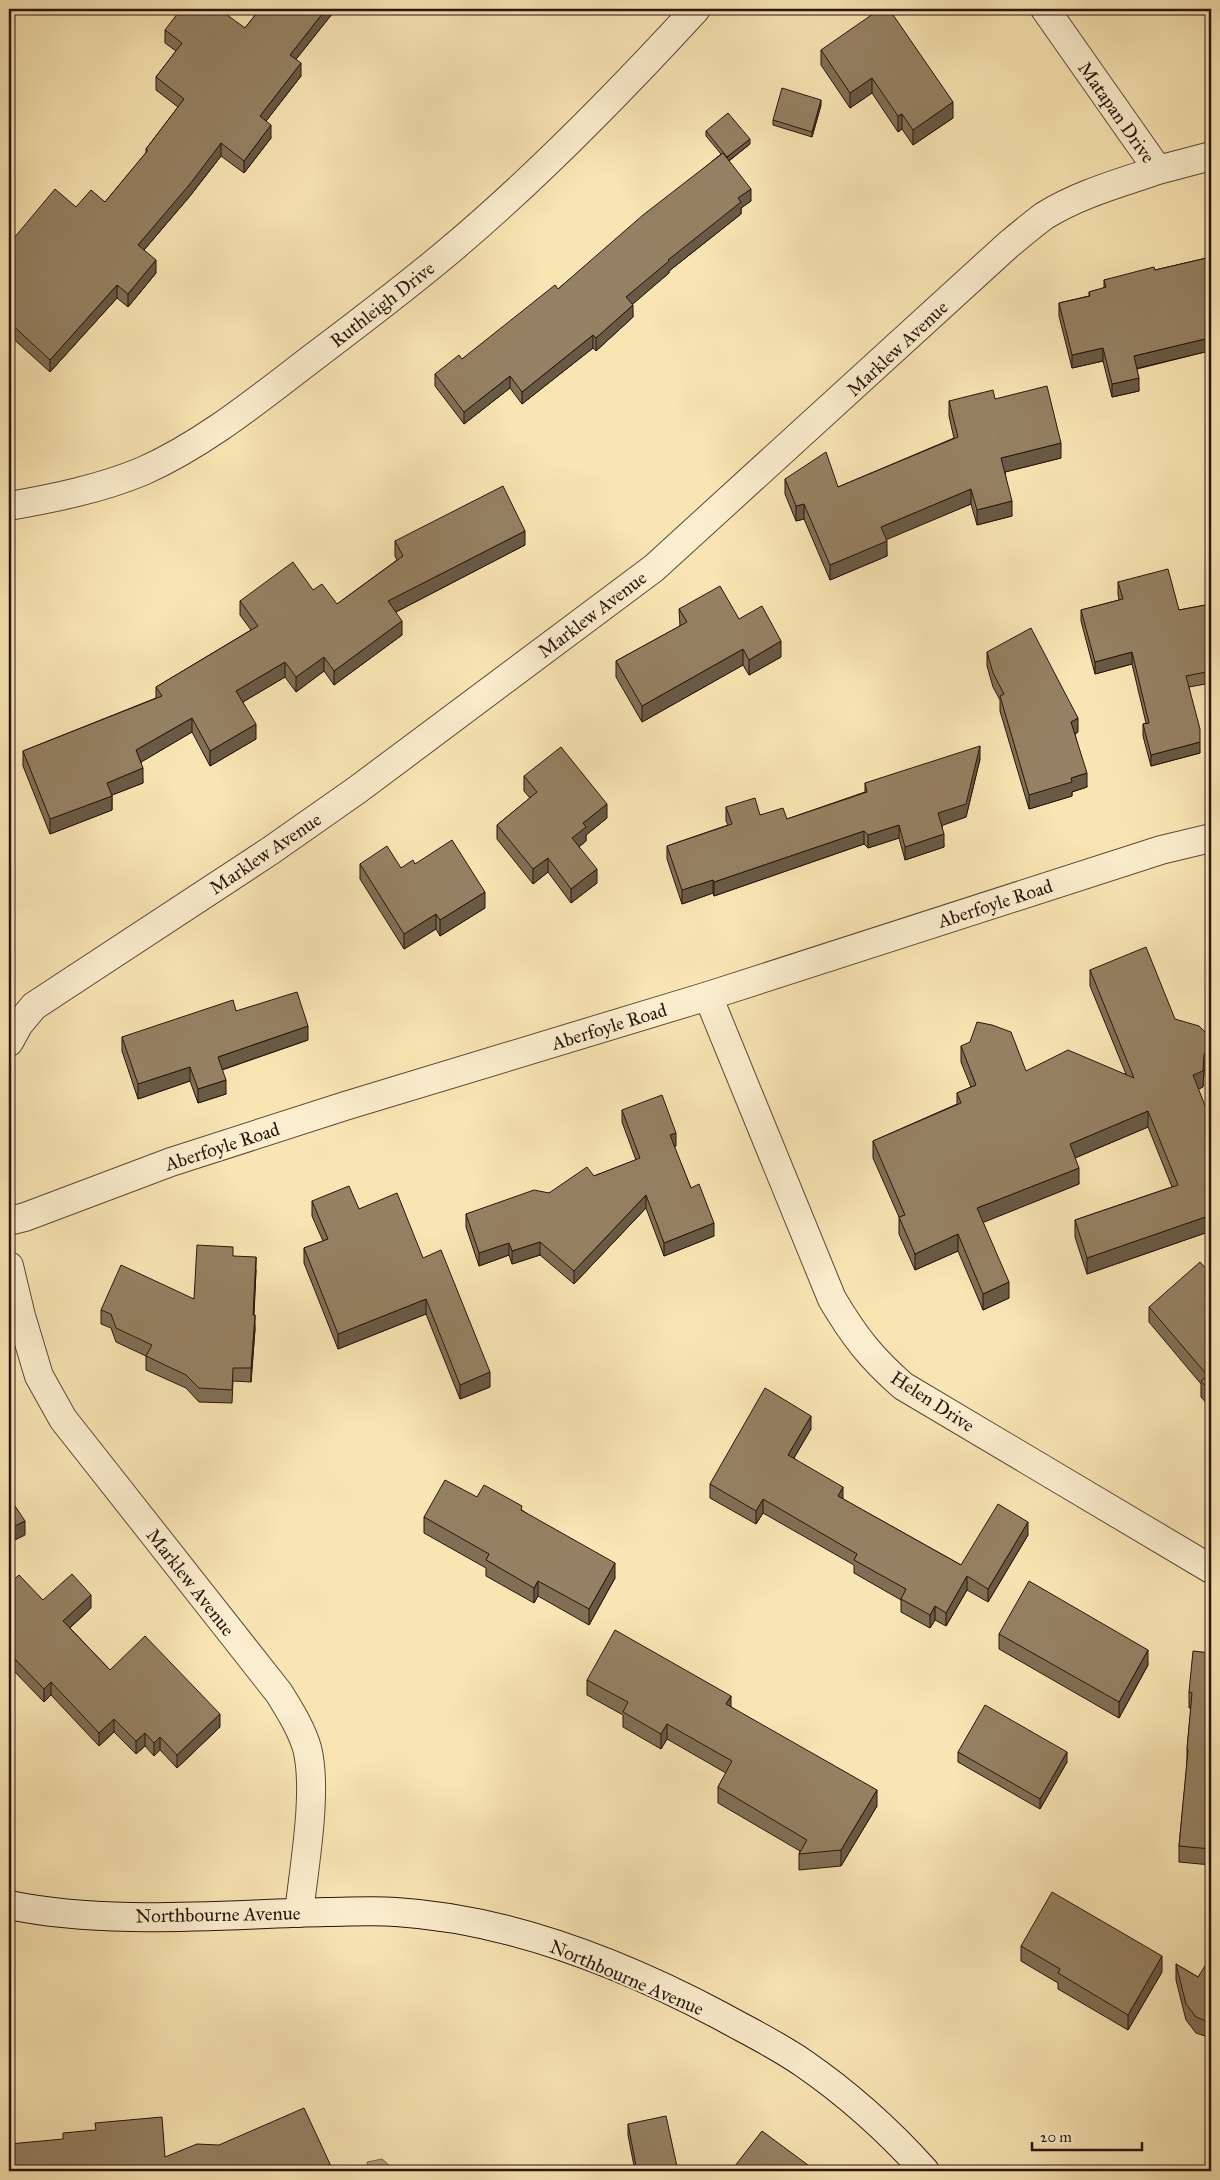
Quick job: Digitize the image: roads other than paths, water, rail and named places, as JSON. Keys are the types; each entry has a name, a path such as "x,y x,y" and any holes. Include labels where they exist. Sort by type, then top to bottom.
{"street":[{"name":"Ruthleigh Drive","path":"9,506 107,485 144,470 191,446 242,411 449,251 541,168 622,89 696,9"},
{"name":"Matapan Drive","path":"1045,9 1158,170 1211,156"},
{"name":"Marklew Avenue","path":"9,1042 19,1024 34,1006 270,851 349,795 654,568 1008,245 1044,216 1100,189 1158,170"},
{"name":"Aberfoyle Road","path":"9,1220 26,1217 180,1159 345,1106 708,996 1161,850 1211,838"},
{"name":"Helen Drive","path":"708,996 832,1299 853,1334 878,1364 903,1386 1211,1568"},
{"name":"Marklew Avenue","path":"9,1266 21,1316 40,1376 63,1419 279,1694 295,1719 307,1748 310,1773 310,1810 299,1913"},
{"name":"Northbourne Avenue","path":"9,1905 34,1910 108,1916 395,1912 460,1919 515,1932 594,1958 684,1997 763,2039 802,2062 868,2113 926,2171"}]}
